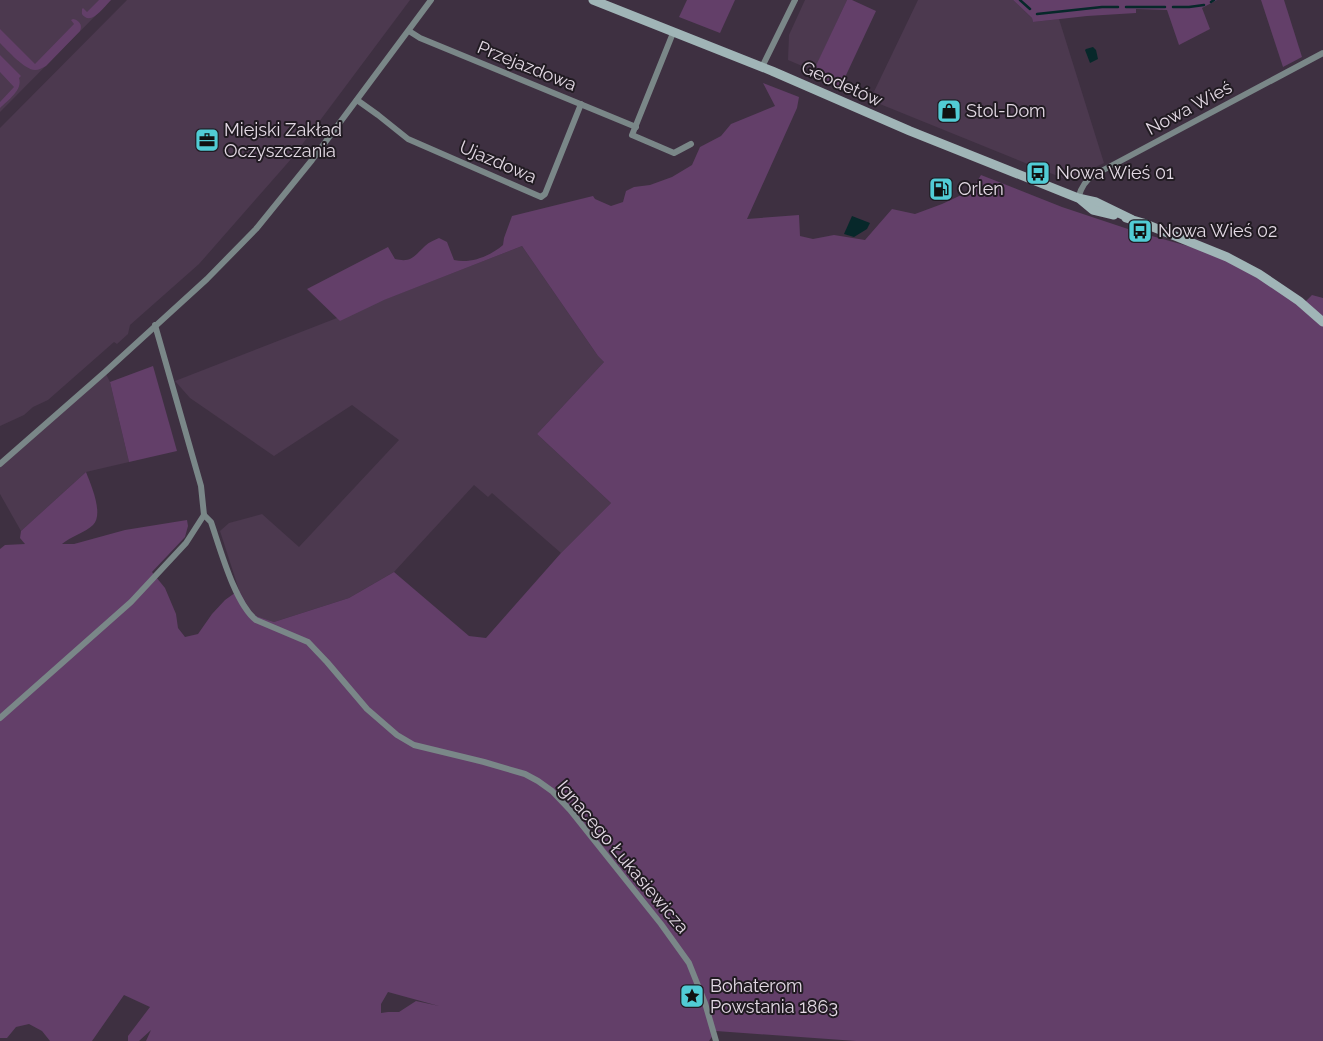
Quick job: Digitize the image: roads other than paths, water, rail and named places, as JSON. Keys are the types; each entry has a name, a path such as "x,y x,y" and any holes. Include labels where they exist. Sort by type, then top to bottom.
{"main road":[{"name":"Geodetów","path":"593,0 762,67 910,131 1078,198 1096,202 1131,219 1227,257 1259,274 1299,301 1323,322"}],"street":[{"path":"0,464 207,279 256,229 307,167 431,0"},
{"path":"762,67 795,0"},
{"name":"Przejazdowa","path":"409,31 420,38 636,127"},
{"path":"673,33 632,136 674,153 691,144"},
{"name":"Nowa Wieś","path":"1078,198 1082,188 1094,175 1323,53"},
{"name":"Ujazdowa","path":"357,100 408,139 541,197 545,194 580,104"},
{"name":"Ignacego Łukasiewicza","path":"155,326 201,486 204,515 211,522 237,594 250,616 308,642 367,709 397,735 414,745 525,774 552,791 570,810 662,924 689,963 705,1003 716,1041"},
{"path":"0,718 131,602 186,543 204,515"}],"waterway":[{"path":"1020,0 1030,9"},
{"path":"1173,7 1204,5"},
{"path":"1037,14 1118,7"},
{"path":"1126,7 1165,7"}],"place":[{"name":"Stol-Dom","path":"949,111"},
{"name":"Miejski Zakład Oczyszczania","path":"207,140"},
{"name":"Nowa Wieś 01","path":"1038,173"},
{"name":"Orlen","path":"941,189"},
{"name":"Nowa Wieś 02","path":"1140,231"},
{"name":"Bohaterom Powstania 1863","path":"692,996"}]}
